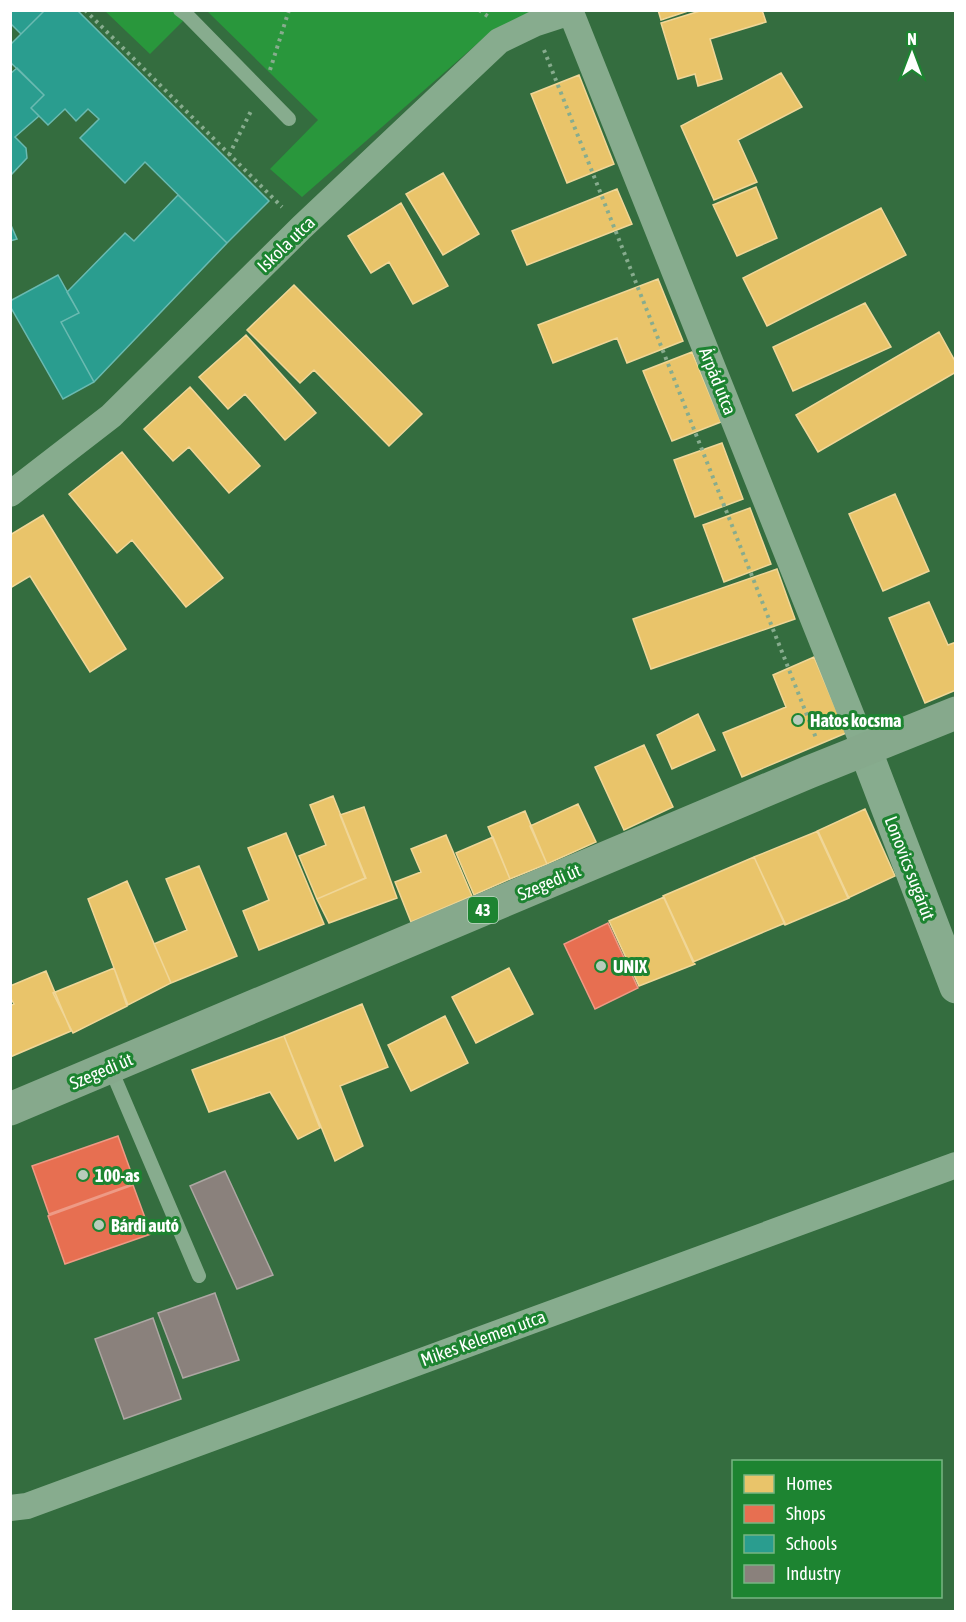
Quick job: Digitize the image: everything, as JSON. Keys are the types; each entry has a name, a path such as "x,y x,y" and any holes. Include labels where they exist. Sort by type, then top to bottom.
{"main road":[{"name":"Szegedi út","path":"10,1109 865,749 956,713"}],"street":[{"name":"Iskola utca","path":"10,494 111,416 302,227 500,41 534,24 571,11"},
{"name":"Árpád utca","path":"571,11 865,749"},
{"name":"Lonovics sugárút","path":"865,749 956,987"},
{"name":"Mikes Kelemen utca","path":"10,1508 27,1506 956,1165"}],"lane":[{"path":"180,10 288,119"},
{"path":"110,1067 199,1276"}],"path":[{"path":"85,10 302,227"},
{"path":"534,24 820,749"}],"green space":[{"path":"105,11 193,11 150,54"},
{"path":"207,11 538,11 494,29 302,197 270,169 318,120"}],"building: Homes":[{"path":"658,10 691,10 661,20"},
{"path":"703,10 762,10 766,22 710,39 722,79 698,86 695,74 678,79 661,23"},
{"path":"781,73 802,107 738,140 757,182 714,200 681,126"},
{"path":"579,75 614,164 567,183 531,94"},
{"path":"443,173 479,234 443,255 406,194"},
{"path":"756,187 777,238 737,256 713,205"},
{"path":"617,189 632,224 527,265 512,231"},
{"path":"401,203 448,286 413,304 389,262 371,273 348,236"},
{"path":"881,208 906,255 767,326 743,278"},
{"path":"658,279 683,341 627,363 617,338 553,363 538,325"},
{"path":"294,285 422,414 389,446 314,370 300,383 247,330"},
{"path":"865,303 891,347 793,391 773,347"},
{"path":"939,332 956,363 956,372 818,452 796,415"},
{"path":"246,335 316,413 285,440 245,394 228,409 199,377"},
{"path":"692,352 721,422 672,441 643,371"},
{"path":"190,387 260,466 229,493 189,447 173,461 144,429"},
{"path":"722,443 743,499 695,517 674,460"},
{"path":"122,452 223,578 186,607 132,540 117,553 69,494"},
{"path":"895,494 929,571 883,591 849,514"},
{"path":"750,508 771,564 724,582 703,525"},
{"path":"43,515 126,649 90,672 30,576 10,586 10,535"},
{"path":"777,569 795,619 651,669 633,619"},
{"path":"929,602 948,645 956,642 956,690 925,703 889,618"},
{"name":"Hatos kocsma","path":"814,657 846,733 742,777 723,733 786,707 773,675"},
{"path":"698,714 715,750 672,769 657,735"},
{"path":"644,745 673,807 624,830 595,767"},
{"path":"333,796 366,878 317,899 299,856 326,845 310,805"},
{"path":"578,804 596,842 547,864 530,826"},
{"path":"364,807 397,898 329,923 317,899 365,878 340,815"},
{"path":"865,809 895,876 848,898 817,831"},
{"path":"525,811 547,864 510,879 488,827"},
{"path":"818,831 849,898 785,925 754,857"},
{"path":"286,833 324,924 259,950 243,911 269,900 248,848"},
{"path":"446,835 472,896 411,922 395,882 421,872 411,849"},
{"path":"493,837 510,879 474,895 456,853"},
{"path":"754,857 785,923 693,962 663,896"},
{"path":"199,866 237,956 171,983 154,944 187,930 166,879"},
{"path":"127,881 171,983 128,1005 88,899"},
{"path":"664,897 695,964 639,986 609,921"},
{"path":"114,968 127,1006 73,1033 53,993"},
{"path":"509,968 533,1014 476,1043 452,997"},
{"path":"46,971 71,1031 10,1057 10,1006 14,1004 10,997 10,986"},
{"path":"362,1004 388,1067 340,1086 363,1146 335,1161 284,1036"},
{"path":"445,1016 468,1063 411,1091 388,1045"},
{"path":"284,1036 320,1128 298,1139 270,1092 209,1112 192,1070"}],"building: Shops":[{"name":"UNIX","path":"608,923 638,988 595,1009 564,944"},
{"name":"100-as","path":"118,1136 135,1183 49,1214 32,1166"},
{"name":"Bárdi autó","path":"133,1185 151,1234 65,1264 48,1216"}],"building: Schools":[{"path":"10,10 45,10 21,34 10,23"},
{"path":"45,10 77,10 269,201 227,243 145,162 125,183 80,138 99,119 88,109 76,121 65,109 48,125 31,108 44,95 10,62 10,45"},
{"path":"17,68 44,95 31,108 39,116 15,137 26,148 27,158 10,176 10,74"},
{"path":"178,195 227,243 94,382 61,322 79,313 67,292 125,233 134,241"},
{"path":"10,223 17,239 10,241"},
{"path":"58,275 79,313 61,322 94,382 63,399 10,306 10,301"}],"building: Industry":[{"path":"225,1171 273,1275 237,1289 190,1186"},
{"path":"215,1293 239,1360 183,1378 158,1313"},
{"path":"153,1318 181,1399 124,1419 95,1339"}],"place":[{"name":"Hatos kocsma","path":"798,720"},
{"name":"UNIX","path":"601,966"},
{"name":"100-as","path":"83,1175"},
{"name":"Bárdi autó","path":"99,1225"}]}
